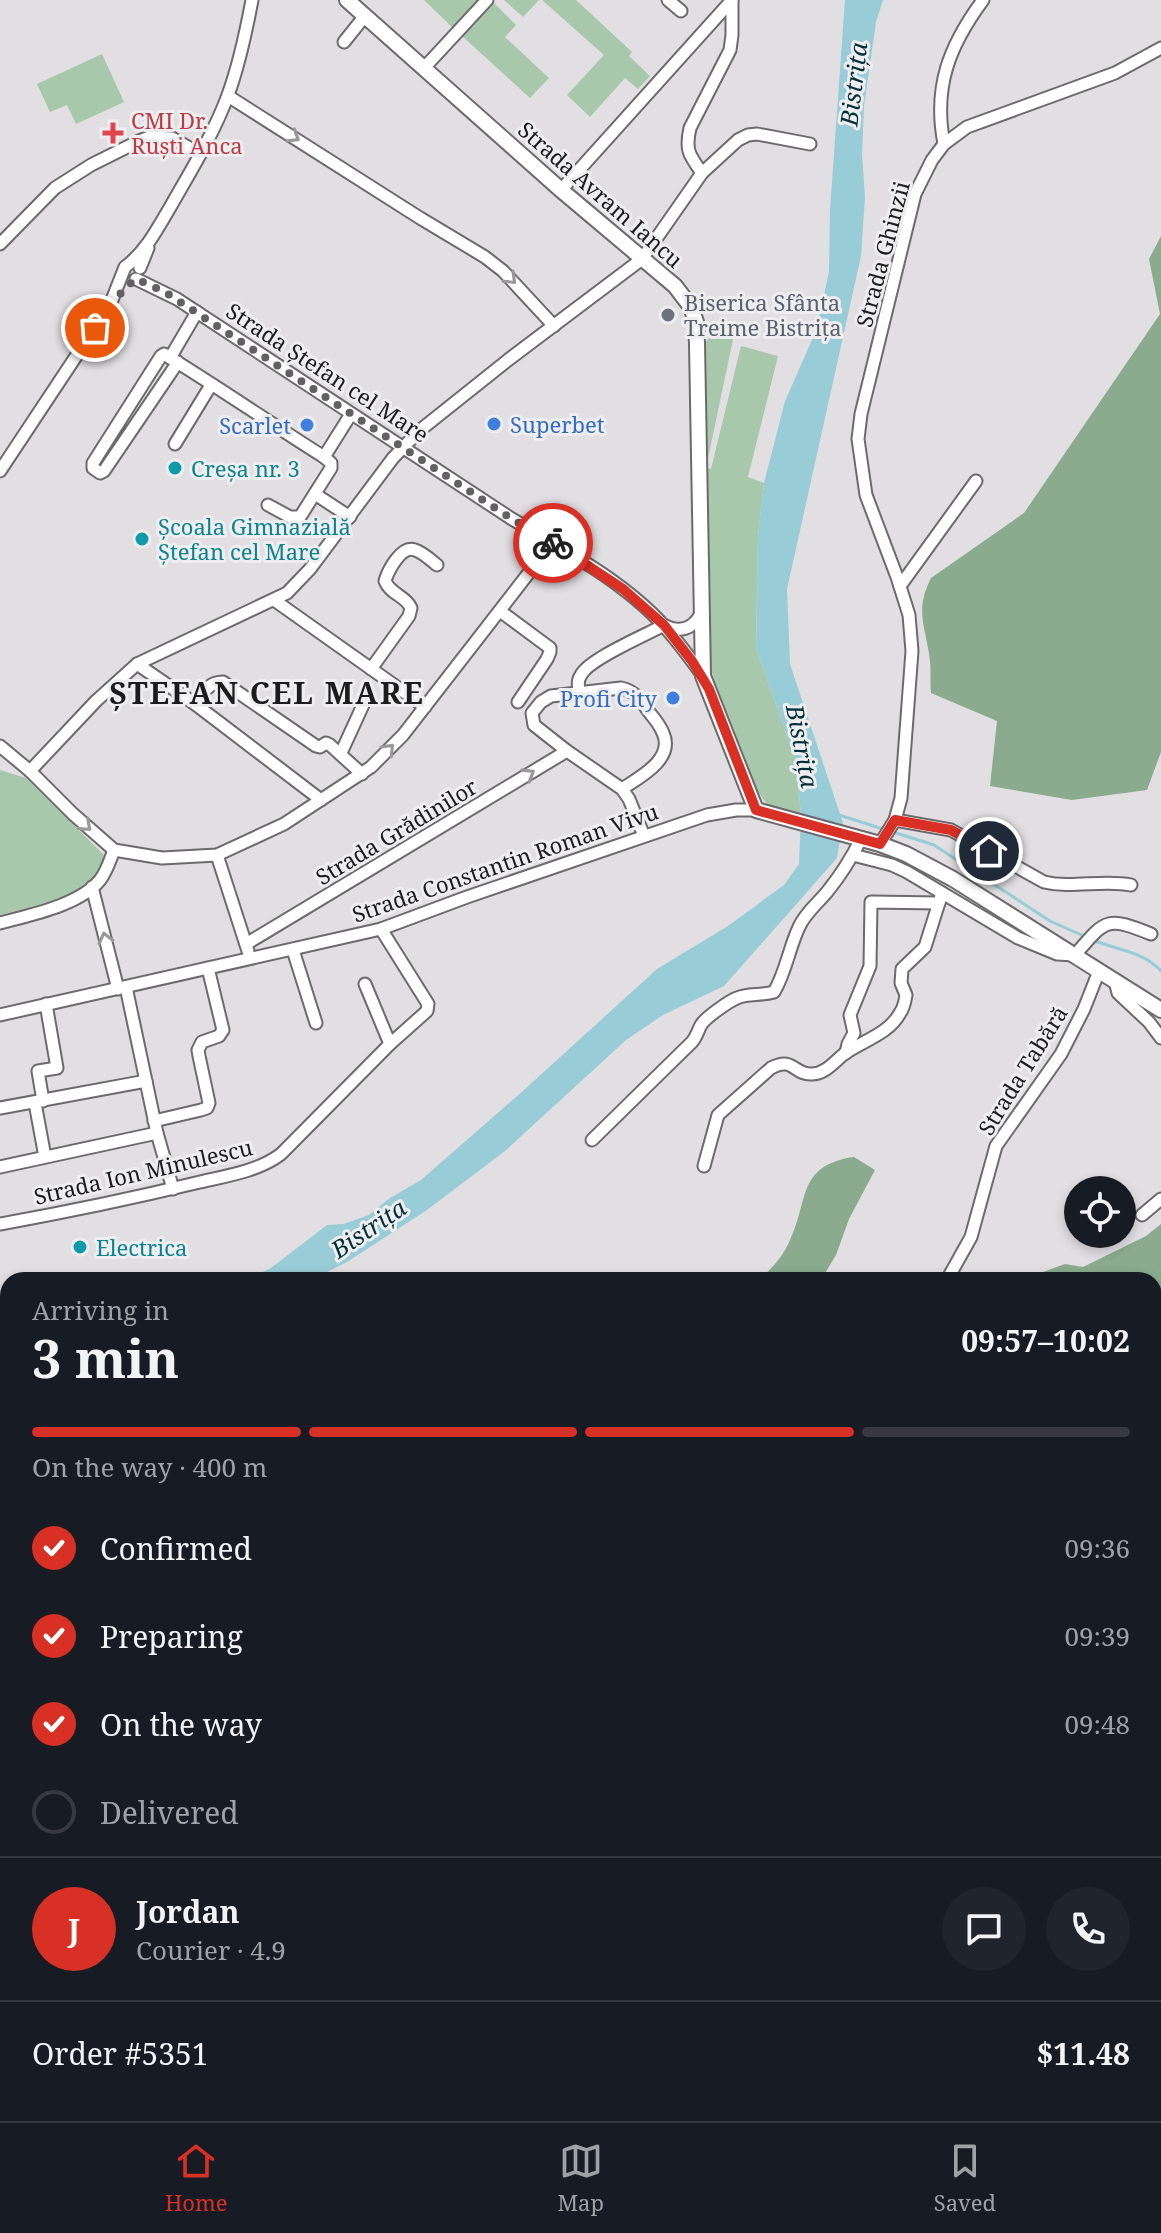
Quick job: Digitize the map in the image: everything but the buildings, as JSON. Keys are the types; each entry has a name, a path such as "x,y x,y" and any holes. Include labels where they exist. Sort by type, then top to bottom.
{"main road":[{"name":"Strada Avram Iancu","path":"347,0 561,190 675,286 691,307 696,322 703,676"},
{"name":"Strada Ștefan cel Mare","path":"703,676 756,810"},
{"path":"756,810 861,839 882,841 953,879 1161,1010"}],"street":[{"path":"0,471 135,272 200,154 228,96 252,0"},
{"path":"424,68 487,0"},
{"path":"668,0 681,11"},
{"path":"702,173 690,156 687,142 690,128 730,50 732,0"},
{"path":"561,190 732,0"},
{"path":"944,144 940,122 941,81 969,19 983,0"},
{"path":"344,42 364,17"},
{"name":"Strada Ghinzii","path":"882,841 894,822 901,798 912,651 909,615 866,495 858,439 861,414 915,194 944,144 967,127 1115,73 1161,48"},
{"path":"228,96 485,257 503,271 554,326"},
{"path":"30,771 103,694 137,664 287,593 350,517 393,458 419,431 642,259 702,173 726,149 748,135 757,134 810,144"},
{"path":"0,244 55,188 139,141 149,137 172,138 200,154"},
{"name":"Strada Ștefan cel Mare","path":"135,272 623,589 664,625 703,676"},
{"path":"197,312 174,360 104,471 100,473 95,470 93,463 164,354 174,360 211,385 324,457 331,463 331,468 303,514 297,518 290,517 268,505"},
{"path":"175,444 211,385"},
{"path":"324,457 351,414"},
{"path":"900,586 976,481"},
{"path":"315,494 350,517"},
{"path":"0,746 114,850 162,858 217,855 284,824 362,774 403,735 552,543"},
{"path":"371,669 409,616 411,608 407,601 388,588 385,581 388,573 402,552 409,549 416,550 437,565"},
{"path":"274,600 425,707"},
{"path":"500,611 550,648 547,659 518,702"},
{"path":"580,693 578,683 585,668 664,625 672,629 689,628 701,614"},
{"path":"137,664 321,800"},
{"path":"195,704 209,685 223,682 316,746 328,744 362,774"},
{"path":"622,789 664,754 664,733 641,699 631,690 621,688 551,696 541,702 532,713 534,725 622,789 644,836"},
{"path":"341,753 363,705"},
{"name":"Strada Grădinilor","path":"246,944 567,751"},
{"name":"Strada Constantin Roman Vivu","path":"0,1015 381,929 707,815 756,810"},
{"path":"894,822 951,830 1044,882 1057,885 1115,881 1131,885"},
{"path":"592,1140 692,1042 701,1025 712,1014 735,998 774,992 781,980 798,927 828,891 861,839"},
{"path":"0,923 55,907 92,887 102,878 114,850"},
{"path":"217,855 250,959"},
{"path":"853,855 892,865 941,898 1018,938 1057,954 1075,955 1097,929 1107,923 1127,924 1151,934"},
{"path":"92,887 122,988 173,1189"},
{"path":"704,1166 718,1115 771,1068 788,1063 804,1073 816,1074 891,1025 900,1014 906,995 901,983 902,969 925,947 941,898"},
{"path":"846,1053 854,1033 850,1015 870,966 871,902 941,898"},
{"name":"Strada Ion Minulescu","path":"0,1224 173,1189 241,1172 274,1159 390,1044 425,1014 428,1004 381,929"},
{"path":"293,950 316,1023"},
{"path":"0,1167 155,1127 207,1108 209,1103 198,1050 202,1042 219,1036 223,1026 208,968"},
{"name":"Strada Tabără","path":"951,1272 971,1237 996,1146 1061,1054 1076,1028 1099,971"},
{"path":"1115,981 1118,993 1161,1038"},
{"path":"365,984 390,1044"},
{"path":"45,1157 38,1071 57,1068 46,1004"},
{"path":"0,1108 146,1081"},
{"path":"1142,1215 1161,1199"}],"green space":[{"path":"424,0 480,0 453,28"},
{"path":"504,0 539,0 523,17"},
{"path":"542,0 576,0 632,52 629,56 650,76 638,89 625,78 590,117 567,95 604,55"},
{"path":"492,1 516,25 505,37 549,78 530,98 461,35"},
{"path":"102,54 124,102 76,124 67,105 50,112 37,84"},
{"path":"1161,236 1161,752 1147,790 1072,800 990,786 997,721 931,693 930,661 922,610 926,590 931,578 1024,513 1160,314 1149,259"},
{"path":"737,320 706,468 711,469 741,346 778,356 748,477 764,483 758,536 756,648 796,761 801,815 768,806 757,790 714,685 710,657 701,344"},
{"path":"0,770 26,778 105,856 97,874 79,890 53,901 0,915"},
{"path":"854,1157 875,1170 826,1272 767,1272 787,1246 814,1176 836,1161"},
{"path":"1161,1224 1161,1272 1043,1272 1065,1264 1083,1267 1122,1248 1136,1248 1136,1241"}],"water":[{"name":"Bistrița","path":"845,0 883,0 876,22 864,106 862,154 865,197 861,256 787,589 790,664 843,823 837,858 724,986 663,1015 626,1040 505,1151 427,1210 327,1272 263,1272 327,1225 344,1224 369,1215 421,1180 657,969 728,926 784,885 799,864 801,815 796,761 756,648 758,536 764,483 785,401 816,331 829,272 830,210"}],"waterway":[{"path":"836,814 886,830"},
{"path":"893,832 934,845 1050,921 1086,937"},
{"path":"1093,940 1138,955 1161,971"}],"way so far":[{"path":"95,328 112,302 134,280 165,292 553,543"}],"place":[{"name":"CMI Dr. Ruști Anca","path":"113,133"},
{"name":"Biserica Sfânta Treime Bistrița","path":"668,315"},
{"name":"Superbet","path":"494,424"},
{"name":"Scarlet","path":"307,425"},
{"name":"Creșa nr. 3","path":"175,468"},
{"name":"Școala Gimnazială Ștefan cel Mare","path":"142,539"},
{"name":"Profi City","path":"673,698"},
{"name":"Electrica","path":"80,1247"}],"district":[{"name":"ȘTEFAN CEL MARE","path":"267,692"}],"route":[{"path":"553,543 623,589 664,625 692,661 709,689 756,810 880,844 895,820 951,830 989,851"}]}
